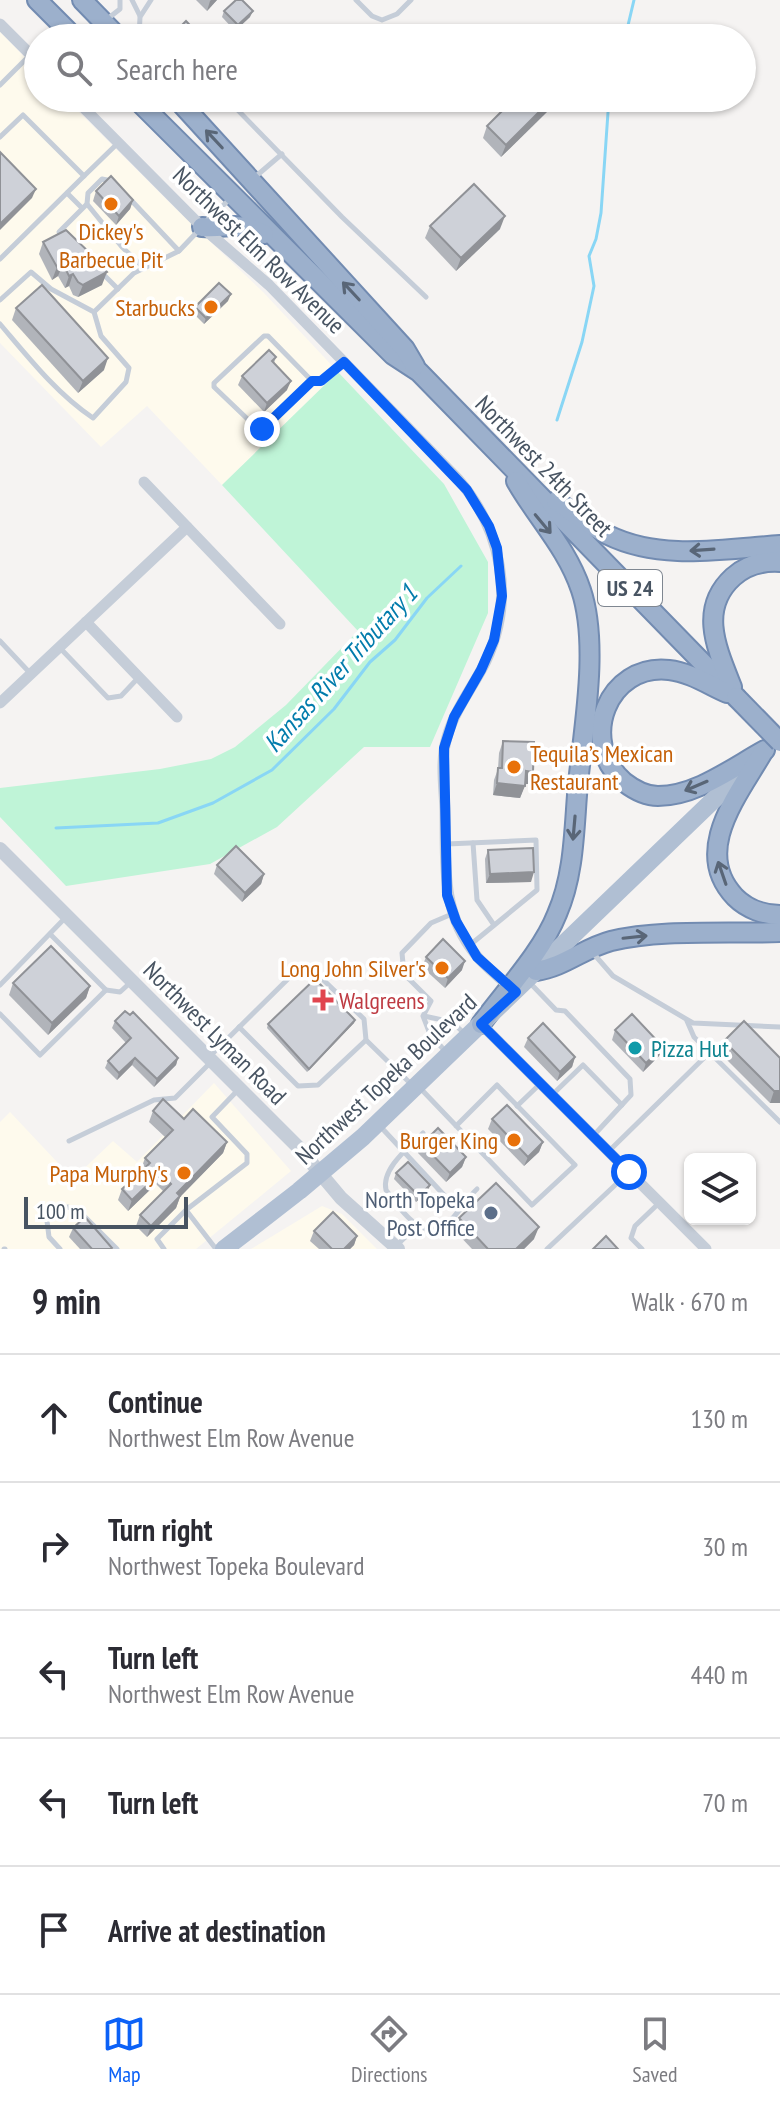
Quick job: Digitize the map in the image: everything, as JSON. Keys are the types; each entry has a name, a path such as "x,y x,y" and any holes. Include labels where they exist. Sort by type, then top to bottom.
{"highway":[{"path":"37,0 54,24"},
{"path":"82,0 103,22"},
{"name":"Northwest 24th Street","path":"149,112 272,238 393,355 419,372"},
{"name":"Northwest 24th Street","path":"189,112 405,349 419,372 736,697"},
{"path":"202,227 239,224 272,238"},
{"path":"475,1030 522,982 550,930 567,885 589,640 585,606 566,555 534,513 502,458"},
{"path":"523,479 607,535 640,548 676,552 780,545"},
{"path":"736,697 716,648 712,610 723,588 740,571 769,561 780,562"},
{"path":"736,697 669,670 651,671 633,678 614,695 603,714 600,734 605,756 616,774 628,785 656,796 691,790 772,746"},
{"name":"US 24","path":"736,697 772,746"},
{"path":"772,746 725,817 718,837 717,859 725,885 740,901 759,912 780,915"},
{"path":"522,982 606,942 635,936 780,932"}],"main road":[{"path":"522,982 772,746 780,735"},
{"name":"Northwest Topeka Boulevard","path":"234,1246 377,1123 475,1030"}],"street":[{"path":"2,29 24,46"},
{"name":"Northwest Elm Row Avenue","path":"88,112 202,227 269,285 344,362 467,490 489,526 499,560 502,596 494,640 454,717 444,748 447,895 453,914 477,957 522,982"},
{"path":"144,482 280,624"},
{"path":"0,703 187,527"},
{"path":"86,622 177,717"},
{"name":"Northwest Lyman Road","path":"0,849 299,1148 341,1198 395,1248"},
{"path":"475,1030 553,1095 706,1249"}],"lane":[{"path":"103,22 120,9 120,0"},
{"path":"132,0 140,17 140,24"},
{"path":"140,17 151,0"},
{"path":"356,0 372,16 382,20 397,14 411,0"},
{"path":"0,85 24,64"},
{"path":"240,112 342,217 426,297"},
{"path":"0,137 23,115 84,176"},
{"path":"0,259 118,143"},
{"path":"94,312 134,273 179,251 210,215 282,154"},
{"path":"68,242 59,232 84,206 90,189 102,179 112,181 179,251"},
{"path":"67,193 84,206 144,268"},
{"path":"98,270 118,289"},
{"path":"0,300 31,272 51,289 94,312 101,336 129,368 126,382 93,418 29,359 0,324"},
{"path":"312,381 268,336 264,336 214,383 214,387 258,429 262,429 312,381 321,381 344,362"},
{"path":"0,641 31,674"},
{"path":"60,647 108,698 121,696 139,677"},
{"path":"446,844 536,840 537,890 470,946"},
{"path":"473,843 477,900 494,925"},
{"path":"449,1055 430,1034 423,1016 431,1001 404,974 402,953 431,923 453,914"},
{"path":"0,985 67,916"},
{"path":"49,934 106,990 120,992 132,982"},
{"path":"590,949 613,976 686,1020 702,1025 780,1027"},
{"path":"69,1141 154,1100 175,1098 239,1027 295,972 313,970 364,1019 366,1040 456,1126 532,1205 575,1165 497,1085 456,1126"},
{"path":"522,982 556,1010 565,1011 630,1079 631,1095 593,1136"},
{"path":"0,1014 40,1055 106,990"},
{"path":"423,1016 475,1030"},
{"path":"686,1020 694,1037 779,1123"},
{"path":"239,1027 298,1086 318,1085 366,1040"},
{"path":"609,1152 709,1053"},
{"path":"553,1095 583,1065 622,1105"},
{"path":"517,1106 540,1083"},
{"path":"164,1249 157,1239 186,1210 247,1163 247,1154 212,1117 239,1090"},
{"path":"377,1123 457,1209"},
{"path":"423,1133 385,1178 395,1202 417,1226 435,1230 448,1222 477,1189"},
{"path":"547,1249 629,1172"},
{"path":"642,1249 631,1238 635,1226 659,1202"},
{"path":"60,1249 49,1237 47,1221 58,1210 68,1207 81,1213 117,1249"},
{"path":"186,1210 216,1249"},
{"path":"395,1248 417,1226"}],"shaded area":[{"path":"0,32 24,57 24,112 79,112 263,292 338,372 222,485 147,406 101,447 0,343"},
{"path":"214,1083 291,1171 196,1249 0,1249 0,1122 10,1112 73,1179 113,1141 137,1162"},
{"path":"322,1206 342,1214 377,1249 251,1249"}],"green space":[{"path":"338,372 444,484 488,562 488,613 430,747 364,747 277,827 210,864 66,886 0,817 0,788 160,769 211,759 235,747 286,705 358,631 222,485"}],"building":[{"path":"236,0 242,0 253,11 237,24 224,11"},
{"path":"501,112 539,112 506,145 487,126"},
{"path":"0,152 36,189 0,224"},
{"path":"111,176 133,200 119,216 96,191"},
{"path":"474,184 505,216 461,258 430,226"},
{"path":"66,230 107,272 83,285 73,274 69,276 63,264 57,267 43,242"},
{"name":"Starbucks","path":"219,283 231,294 206,318 195,307"},
{"path":"42,285 108,358 83,381 16,308"},
{"path":"269,350 276,357 272,361 291,381 267,403 242,376"},
{"name":"Tequila’s Mexican Restaurant","path":"503,741 534,742 533,772 526,771 525,786 497,783 498,768 502,768"},
{"path":"236,846 264,874 245,893 217,865"},
{"path":"533,848 534,872 490,874 488,850"},
{"path":"443,939 465,961 448,978 426,957"},
{"path":"51,946 90,986 52,1023 13,983"},
{"name":"Walgreens","path":"315,979 355,1020 309,1069 268,1024"},
{"path":"125,1011 130,1015 133,1012 178,1058 157,1079 135,1058 119,1073 108,1061 131,1038 115,1021"},
{"path":"632,1014 663,1047 646,1063 615,1030"},
{"path":"744,1021 780,1058 780,1091 774,1091 724,1041"},
{"path":"543,1023 575,1057 560,1072 528,1038"},
{"path":"163,1099 184,1119 193,1109 227,1142 177,1193 180,1196 151,1226 140,1215 171,1184 160,1173 132,1200 122,1189 150,1163 145,1158 173,1130 153,1111"},
{"path":"507,1105 543,1142 528,1157 492,1119"},
{"path":"438,1128 466,1157 450,1173 422,1144"},
{"path":"408,1162 430,1185 419,1196 396,1173"},
{"name":"North Topeka Post Office","path":"496,1183 539,1227 516,1249 488,1249 459,1218"},
{"path":"333,1212 357,1236 344,1249 332,1249 314,1231"},
{"path":"85,1217 111,1249 92,1249 73,1228"},
{"path":"606,1236 618,1249 593,1249"}],"waterway":[{"name":"Kansas River Tributary 1","path":"628,24 634,0"},
{"name":"Kansas River Tributary 1","path":"557,420 582,342 594,286 589,256 601,213 608,112"},
{"name":"Kansas River Tributary 1","path":"56,828 158,823 213,803 272,770 334,709 370,662 395,640 427,598 461,566"}],"place":[{"name":"Dickey's Barbecue Pit","path":"111,204"},
{"name":"Starbucks","path":"211,307"},
{"name":"Tequila’s Mexican Restaurant","path":"514,767"},
{"name":"Long John Silver's","path":"442,968"},
{"name":"Walgreens","path":"323,1000"},
{"name":"Pizza Hut","path":"635,1048"},
{"name":"Burger King","path":"514,1140"},
{"name":"Papa Murphy's","path":"184,1173"},
{"name":"North Topeka Post Office","path":"491,1213"}],"route":[{"path":"262,429 312,381 321,381 344,362 458,479 479,506 489,526 501,572 499,619 487,659 454,717 444,748 449,905 477,957 516,992 481,1024 629,1172"}]}
